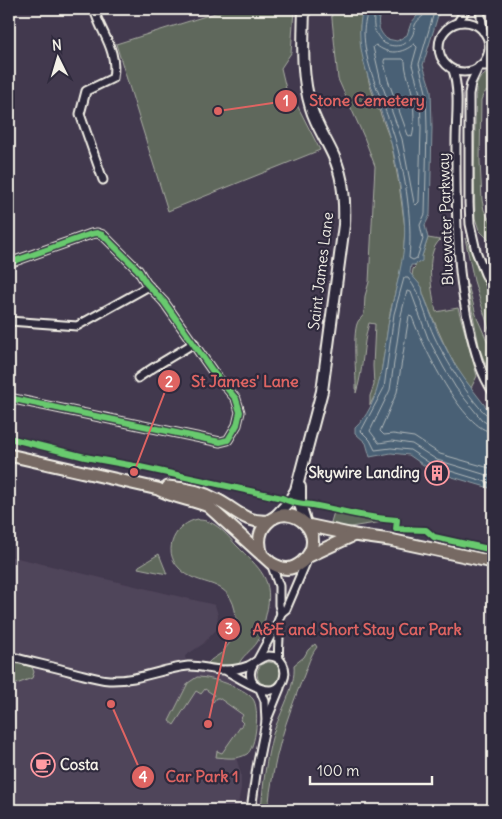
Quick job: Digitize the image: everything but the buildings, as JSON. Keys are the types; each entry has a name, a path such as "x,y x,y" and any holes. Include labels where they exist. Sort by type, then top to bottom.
{"main road":[{"path":"9,455 158,489 168,494 208,506 266,559 281,569 296,568 309,556 354,535"},
{"path":"158,489 170,487 196,492 215,499 256,522 291,516 300,519 306,524 312,535 313,543 309,556"},
{"path":"266,559 259,546 259,537 263,528 271,519"},
{"path":"306,524 493,562"}],"street":[{"path":"94,9 110,45 115,65 113,78 86,92 80,114 103,180"},
{"name":"Saint James Lane","path":"304,9 303,75 313,113 339,170 344,212 343,234 322,391 300,481 300,504 306,524"},
{"path":"466,9 458,22 445,30 439,42 440,55 448,66 454,70 467,72 479,66 491,49 483,30 480,9"},
{"path":"458,22 472,23 483,30"},
{"path":"479,66 493,66"},
{"name":"Bluewater Parkway","path":"479,66 471,82 469,94 469,203 476,251 493,289"},
{"name":"Bluewater Parkway","path":"454,70 457,88 457,240 462,286 478,362 493,392"},
{"path":"9,263 97,233 103,235 138,270 149,286 169,308 214,373 238,403 239,419 231,437 226,442 220,442 9,398"},
{"path":"9,321 77,326 149,286"},
{"path":"9,317 9,329"},
{"path":"138,378 158,363 171,358 194,343"},
{"name":"Saint James Lane","path":"271,519 289,502 300,481"},
{"path":"281,613 286,609 309,556"},
{"path":"266,559 279,586 281,613 250,673 252,682 258,687 265,701 266,722"},
{"path":"278,622 280,631 278,645 279,660"},
{"path":"9,656 92,678 107,680 124,680 190,666 224,670 245,667 268,656 279,660 284,666 285,671 282,684 266,722 251,810"},
{"path":"224,670 266,691 274,691 282,684"}],"shaded area":[{"path":"9,556 215,605 218,615 216,630 203,644 185,656 186,661 218,665 239,665 234,687 240,689 251,703 236,757 241,774 241,788 237,810 9,810"}],"green space":[{"path":"228,9 294,9 291,53 281,68 287,93 296,103 320,150 168,211 116,44"},
{"path":"331,9 363,9 360,26 361,47 370,86 391,142 405,228 403,260 390,313 379,387 370,405 370,396 374,385 375,324 369,323 356,393 355,333 359,320 364,314 365,296 369,282 375,166 338,79"},
{"path":"488,72 493,72 493,88 484,93 481,100 480,161 482,200 484,210 493,226 493,244 479,230 475,218 476,86 480,78"},
{"path":"428,238 440,240 432,254 431,264 431,284 436,312 458,308 477,376 471,388 456,366 444,343 423,294 422,287 412,276 413,269 416,266 414,265 420,262"},
{"path":"465,238 483,279 493,295 493,342 474,281"},
{"path":"467,285 477,318 493,354 493,382 480,350"},
{"path":"334,512 383,522 343,528 332,526 331,522"},
{"path":"198,519 210,522 224,532 258,568 267,583 268,603 262,632 256,644 239,665 208,663 224,650 230,642 236,627 233,604 228,595 221,589 187,574 179,568 171,553 171,546 178,532 183,526"},
{"path":"159,554 167,574 138,568 139,566"},
{"path":"315,644 317,647 308,664 281,741 273,774 268,810 261,810 265,772 273,734 293,682 294,665"},
{"path":"9,659 32,667 34,672 32,678 9,687"},
{"path":"269,662 278,665 281,674 278,683 269,686 260,683 257,674 260,665"},
{"path":"197,677 227,684 253,699 257,719 253,744 247,754 236,758 216,757 217,751 222,753 243,723 240,720 243,715 219,698 216,698 213,702 211,700 214,695 205,689 201,694 196,691 174,725 169,721 188,683"}],"water":[{"path":"363,9 383,9 379,17 379,28 387,39 397,41 407,35 411,23 423,9 440,9 423,65 431,90 430,215 425,225 428,238 422,261 411,265 410,273 422,287 438,333 453,362 493,416 493,489 432,471 409,455 391,453 370,457 366,443 355,433 355,428 370,408 378,384 389,319 402,262 405,233 398,173 393,151 362,55 360,24"}],"cycle path":[{"path":"9,263 91,234 103,235 138,270 146,283 164,302 214,373 236,399 240,412 237,425 228,440 220,442 9,398"},
{"path":"9,438 85,457 140,467 293,502 365,516 397,520 396,529 426,530 434,537 493,550"}],"place":[{"name":"Stone Cemetery","path":"218,111"},
{"name":"St James' Lane","path":"134,472"},
{"name":"Skywire Landing","path":"437,473"},
{"name":"Car Park 1","path":"111,704"},
{"name":"A&E and Short Stay Car Park","path":"208,724"},
{"name":"Costa","path":"43,765"}]}
